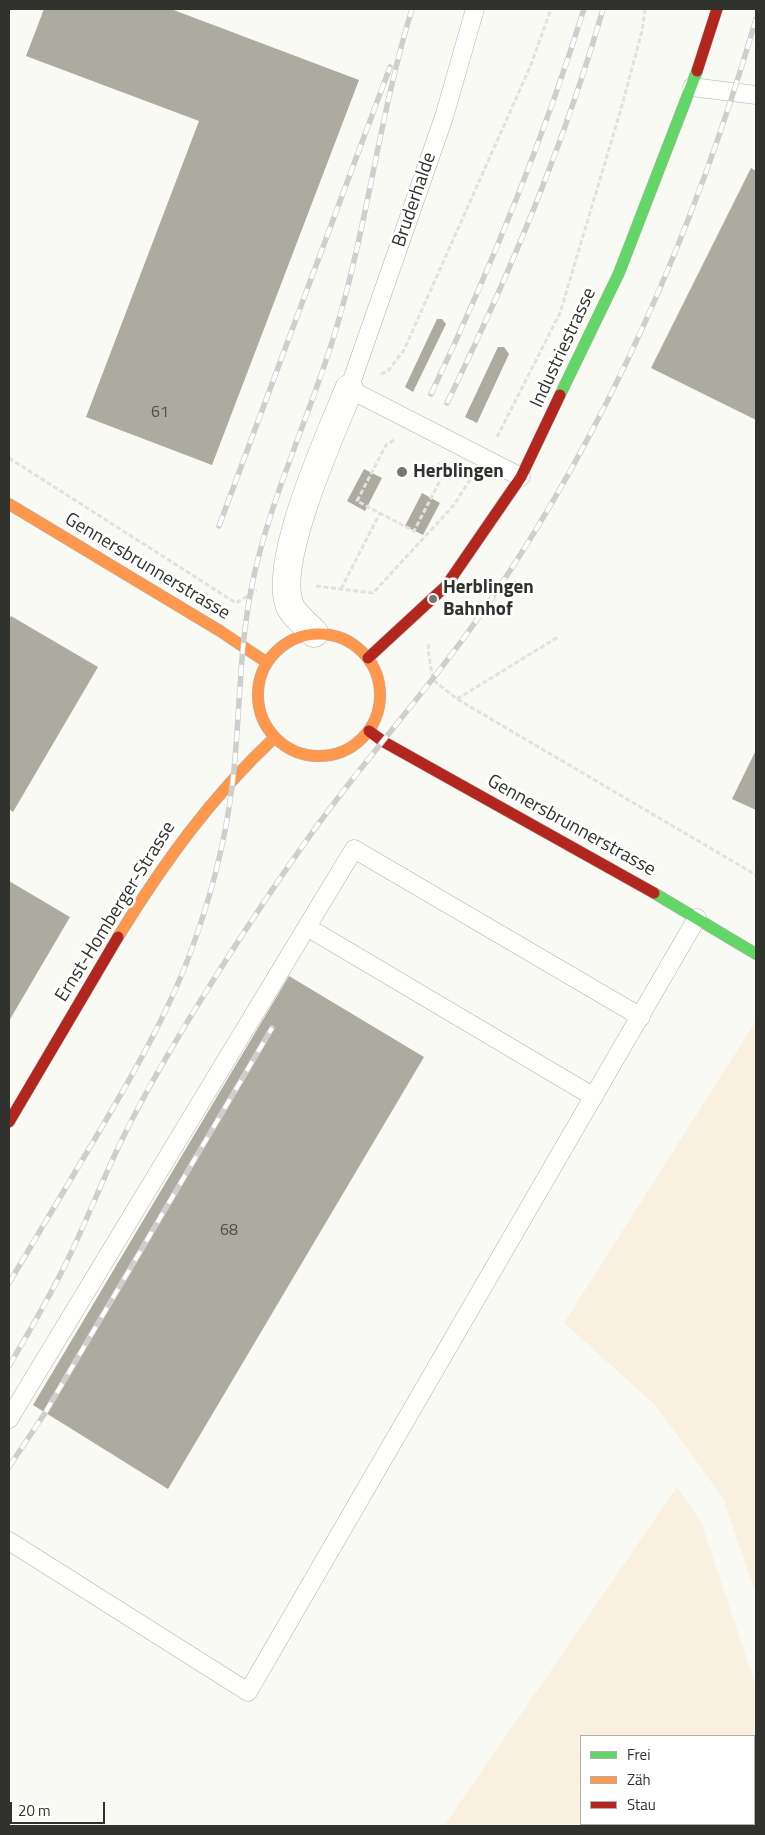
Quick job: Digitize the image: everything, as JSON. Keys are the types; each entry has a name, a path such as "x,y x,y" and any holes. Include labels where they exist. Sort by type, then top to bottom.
{"street":[{"name":"Industriestrasse","path":"368,658 446,586 522,477 618,273 692,87 717,9"},
{"name":"Bruderhalde","path":"314,633 290,606 286,586 288,567 310,486 349,390"},
{"name":"Gennersbrunnerstrasse","path":"9,504 220,631 266,662"},
{"path":"314,633 335,636 354,644 368,658 377,676 380,694 377,714 369,731 356,744 340,753 323,756 305,755 288,749 274,738 262,721 257,701 259,681 266,662 279,648 296,638 314,633"},
{"name":"Gennersbrunnerstrasse","path":"369,731 384,742 638,883 756,954"},
{"name":"Ernst-Homberger-Strasse","path":"9,1122 131,916 180,841 233,776 274,738"}],"lane":[{"name":"Bruderhalde","path":"349,390 444,117 475,9"},
{"path":"692,87 756,95"},
{"path":"349,390 522,477"},
{"path":"9,1419 354,849 641,1016"},
{"path":"9,1541 248,1692 697,918"},
{"path":"307,927 594,1097"}],"path":[{"path":"388,370 404,350 530,67 551,9"},
{"path":"308,585 373,593 454,505 504,427 560,313 621,109 642,31 645,9"},
{"path":"386,445 357,500 414,532 444,473"},
{"path":"9,458 236,603 263,587"},
{"path":"341,589 380,513"},
{"path":"457,699 558,638"},
{"path":"430,641 428,650 433,680 457,699 756,875"}],"shaded area":[{"path":"756,1021 756,1595 723,1498 655,1405 564,1323"},
{"path":"677,1487 701,1522 756,1687 756,1826 444,1826"}],"building":[{"path":"44,9 171,9 359,80 212,465 86,417 199,121 26,56"},
{"path":"751,168 756,171 756,420 651,368"},
{"path":"437,319 442,319 446,324 413,392 405,387"},
{"path":"498,347 504,347 509,354 477,423 465,417"},
{"path":"364,469 382,478 365,511 347,501"},
{"path":"422,493 440,503 423,535 405,526"},
{"path":"11,616 98,667 13,812 9,809 9,620"},
{"path":"756,750 756,810 732,799"},
{"path":"9,881 70,917 9,1021"},
{"path":"289,976 424,1057 168,1489 33,1405"}],"railway":[{"path":"9,1283 111,1112 153,1037 188,958 210,894 220,856 230,798 244,637 251,590 268,522 327,359 337,326 357,247 391,88 412,9"},
{"path":"431,394 474,300 514,205 551,108 584,9"},
{"path":"447,403 492,307 534,209 571,110 603,9"},
{"path":"9,1366 62,1271 140,1104 207,990 288,866 351,781 434,678 492,598 535,531 575,462 612,391 678,245 733,95 756,19"},
{"path":"219,526 390,67"},
{"path":"9,1467 45,1413 272,1028"}],"traffic: fast":[{"path":"560,395 619,273 697,71"},
{"path":"654,893 756,954"}],"traffic: slow":[{"path":"9,504 220,631 266,662"},
{"path":"319,634 342,638 362,652 376,672 380,695 376,718 362,738 342,752 319,756 296,752 276,738 262,718 258,695 262,672 276,652 296,638 319,634"},
{"path":"118,937 152,883 189,832 229,784 274,738"}],"traffic: jam":[{"path":"697,71 717,9"},
{"path":"368,658 446,586 521,477 560,395"},
{"path":"369,731 384,742 654,893"},
{"path":"9,1122 118,937"}],"place":[{"name":"Herblingen","path":"402,472"},
{"name":"Herblingen Bahnhof","path":"433,599"}]}
